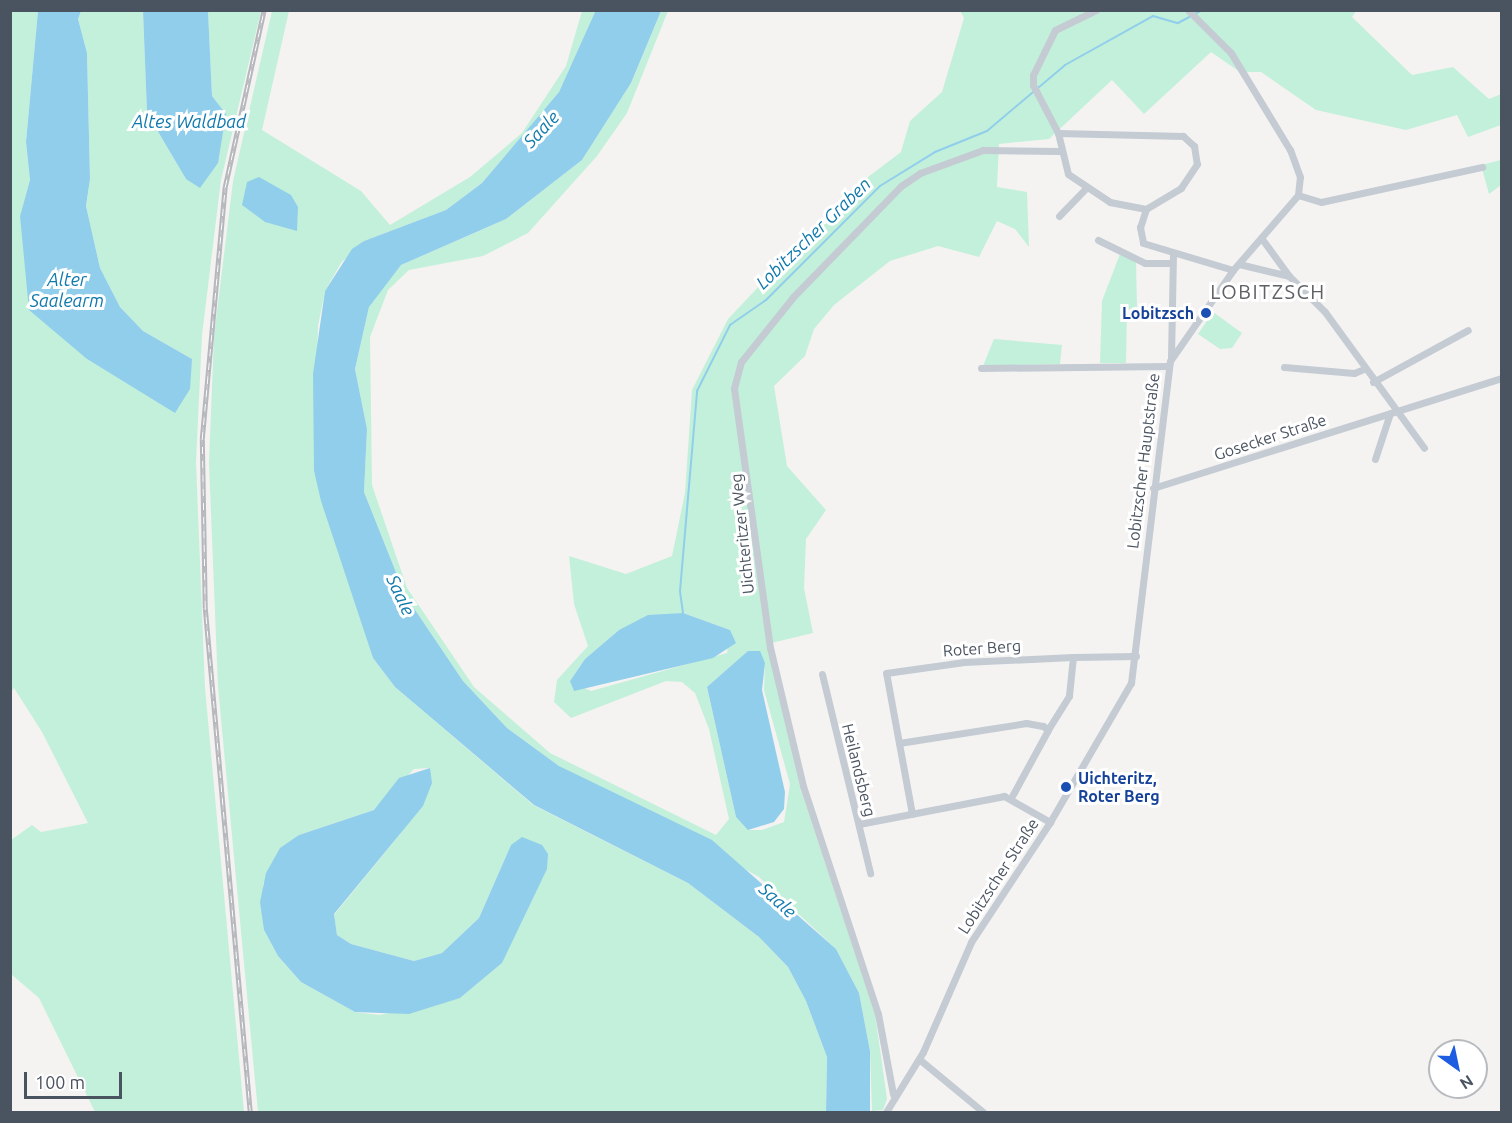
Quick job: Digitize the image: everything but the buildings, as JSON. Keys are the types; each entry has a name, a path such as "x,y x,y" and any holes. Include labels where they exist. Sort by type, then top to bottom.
{"street":[{"path":"1058,133 1182,136 1196,152 1193,172 1181,188 1146,209 1110,202 1085,189 1068,174 1060,151 1058,133 1036,92 1033,75 1051,36 1060,25 1096,10"},
{"path":"1190,12 1197,22 1231,53 1290,150 1300,177 1298,195 1333,200 1482,167"},
{"name":"Uichteritzer Weg","path":"893,1094 878,1014 803,786 770,648 734,388 741,362 793,297 901,186 920,172 983,150 1060,151"},
{"path":"1059,216 1085,189"},
{"name":"Lobitzscher Hauptstraße","path":"1136,656 1167,369 1171,358 1236,267 1298,195"},
{"path":"1146,209 1139,238 1173,259"},
{"path":"1262,238 1288,276 1325,312 1392,412 1424,448"},
{"path":"1098,240 1145,262 1173,259 1288,276"},
{"path":"1171,358 1173,259"},
{"path":"1373,382 1468,330"},
{"path":"1284,367 1354,373 1364,369"},
{"path":"981,369 1167,369"},
{"name":"Gosecker Straße","path":"1153,488 1502,378"},
{"path":"1375,459 1392,412"},
{"path":"1012,796 1069,696 1073,657 1136,656"},
{"name":"Lobitzscher Straße","path":"886,1113 893,1094 919,1059 962,959 1050,822 1124,699 1136,656"},
{"name":"Roter Berg","path":"912,814 886,673 1073,657"},
{"name":"Heilandsberg","path":"822,674 870,873"},
{"path":"899,743 1026,723 1048,730"},
{"path":"859,824 1012,796 1050,822"},
{"path":"919,1059 983,1113"}],"green space":[{"path":"11,11 38,11 26,142 30,180 20,216 87,359 175,412 192,359 143,331 120,307 100,268 86,206 90,179 87,53 78,19 81,11 143,11 147,113 186,179 226,114 212,96 208,11 261,11 221,180 202,335 196,462 205,688 244,1112 95,1112 39,998 11,974 11,840 32,825 41,832 88,823 42,732 14,688 11,692"},
{"path":"272,11 289,11 262,130 361,191 390,225 470,177 522,133 566,66 582,11 596,11 559,92 482,183 446,210 364,241 341,263 325,291 318,326 314,471 373,658 395,687 533,805 688,883 759,937 788,967 806,1001 827,1057 826,1112 258,1112 218,687 209,463 214,336 233,181","holes":["430,768 400,834 334,915 337,935 351,944 414,961 442,953 479,918 511,845 502,963 460,998 379,1015 355,1012 301,982 278,956 264,930 263,884 299,835 374,810 414,769"]},
{"path":"661,11 668,11 627,113 597,156 528,233 483,256 409,270 388,290 370,337 372,485 407,588 474,687 550,753 716,835 729,819 709,729 695,693 682,682 666,681 571,718 554,702 557,680 588,646 574,604 569,556 626,574 672,556 685,493 692,390 728,319 847,193 901,152 910,121 942,92 964,18 960,11 1356,11 1352,17 1412,75 1453,67 1489,99 1501,94 1501,125 1468,137 1457,115 1406,130 1316,110 1261,72 1240,72 1211,52 1144,114 1112,80 1049,139 999,144 997,187 1027,192 1029,247 1015,229 997,221 979,257 938,246 890,261 834,305 814,329 805,356 774,386 787,466 826,510 806,539 804,588 813,633 767,644 800,787 875,1014 887,1099 883,1110 872,1111 870,1051 859,993 836,949 759,877 559,766 507,728 463,681 405,595 364,492 367,429 355,369 369,307 380,289 401,265 506,219 582,160 631,83","holes":["683,613 730,630 727,653 591,691 570,681 585,659 619,630","749,651 765,663 764,690 790,784 784,822 762,830 749,830 736,817 707,687"]},
{"path":"1501,160 1501,185 1489,194 1481,165"},
{"path":"1120,254 1136,260 1137,309 1127,310 1126,363 1100,363 1102,301"},
{"path":"1213,312 1242,333 1232,348 1220,349 1198,334"},
{"path":"994,339 1062,345 1060,364 983,366"}],"water":[{"name":"Saale","path":"596,10 661,11 631,83 582,160 506,219 401,265 369,307 355,369 367,429 364,492 405,595 463,681 507,728 559,766 712,840 836,949 859,993 870,1051 870,1112 826,1112 827,1057 806,1001 788,967 759,937 688,883 534,805 395,687 373,658 321,501 314,471 313,374 325,291 352,249 364,241 446,210 482,183 559,92"},
{"name":"Alter Saalearm","path":"38,11 81,11 78,19 87,53 90,179 86,206 100,268 120,307 143,331 192,359 190,389 175,413 87,359 29,310 20,216 30,180 26,142"},
{"name":"Altes Waldbad","path":"143,11 208,11 212,96 226,114 218,163 200,188 186,179 147,113"},
{"path":"259,177 291,195 298,207 297,231 265,222 242,205 247,182"},
{"path":"683,613 730,630 736,643 713,658 574,691 570,681 585,659 619,630 648,615"},
{"path":"748,651 760,651 765,663 762,690 785,792 784,809 774,822 748,830 736,817 707,687"},
{"path":"430,768 432,783 423,806 334,914 337,935 351,944 414,961 442,953 479,918 511,845 522,837 542,845 548,854 547,869 502,963 460,998 409,1014 355,1012 301,982 278,956 264,930 260,902 266,873 280,848 299,835 374,810 399,778"}],"waterway":[{"name":"Lobitzscher Graben","path":"683,613 680,591 697,391 730,325 766,300 880,186 935,152 987,131 1065,65 1153,16 1178,23 1202,10"}],"railway":[{"path":"250,1112 205,608 202,439 225,187 264,10"}],"place":[{"name":"Lobitzsch","path":"1206,313"},
{"name":"Uichteritz, Roter Berg","path":"1066,787"}],"district":[{"name":"LOBITZSCH","path":"1268,291"}]}
